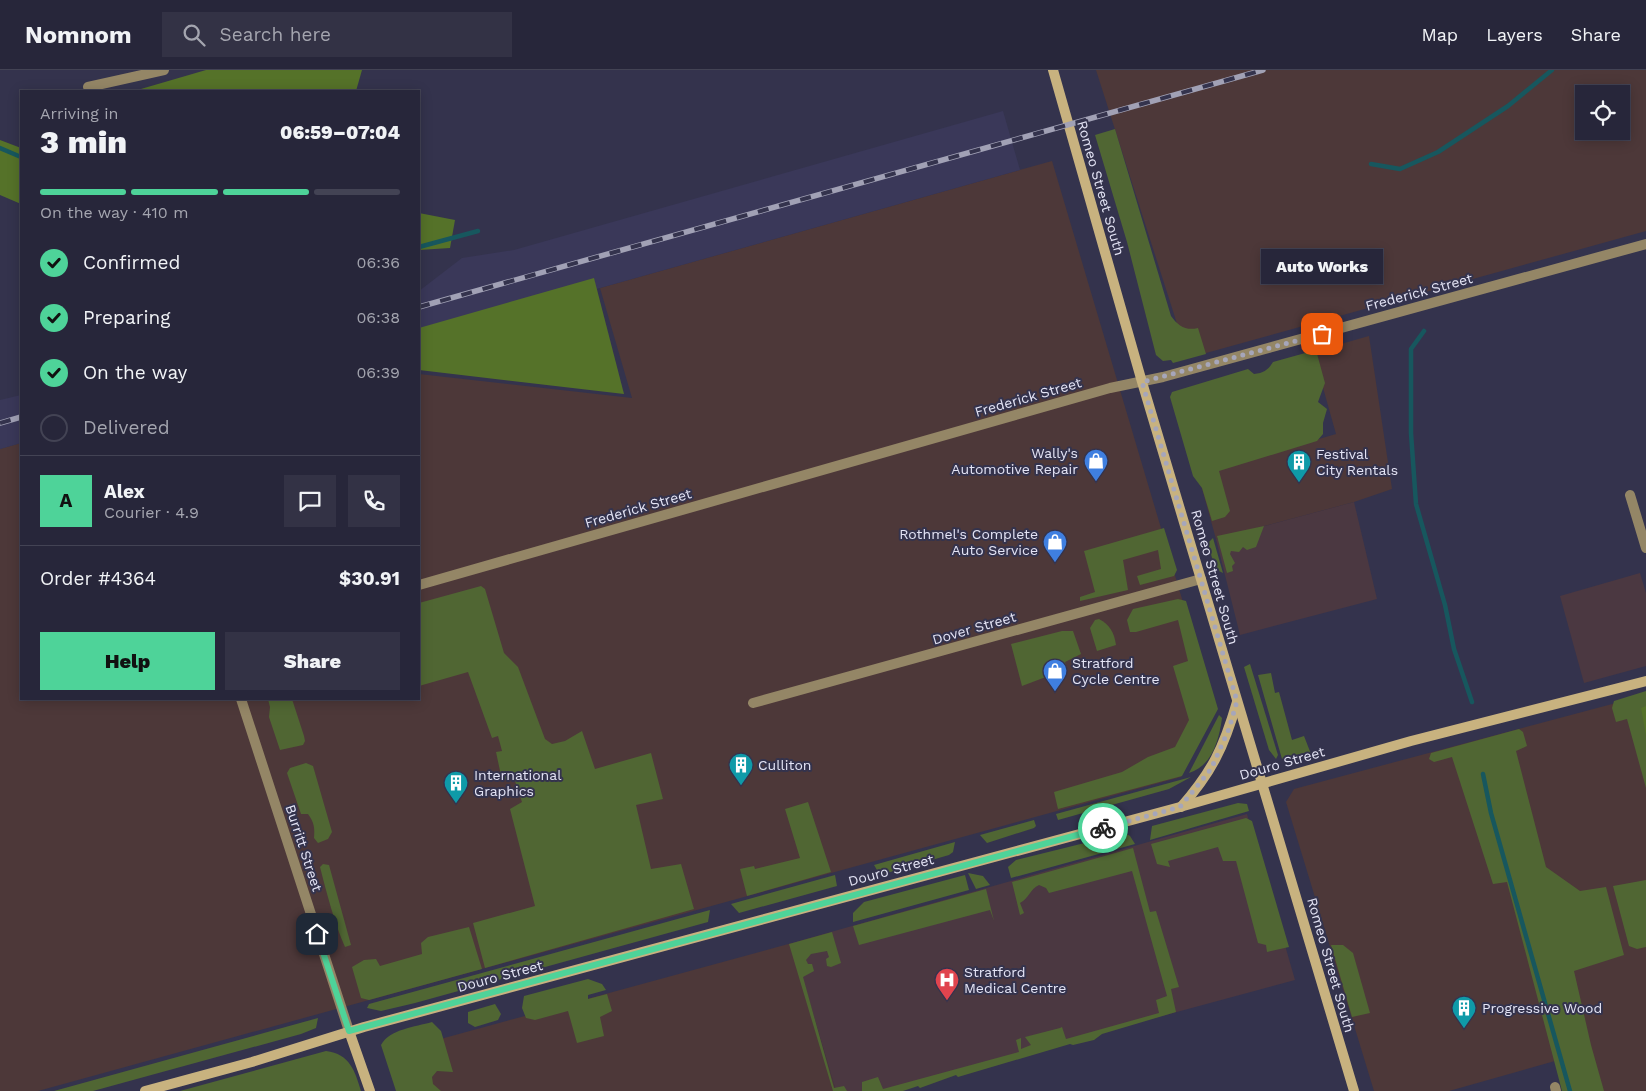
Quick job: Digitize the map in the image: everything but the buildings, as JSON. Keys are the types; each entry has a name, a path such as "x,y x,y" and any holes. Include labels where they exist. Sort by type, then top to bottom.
{"street":[{"path":"88,87 164,70"},
{"name":"Romeo Street South","path":"1052,70 1142,382 1354,1091"},
{"name":"Frederick Street","path":"420,584 1110,388 1142,382 1646,244"},
{"path":"1630,495 1646,548"},
{"name":"Dover Street","path":"753,703 1201,580"},
{"name":"Douro Street","path":"145,1091 252,1062 349,1031 1180,807 1411,741 1646,681"},
{"name":"Burritt Street","path":"241,700 370,1091"},
{"path":"1180,807 1211,769 1229,729 1237,701"}],"shaded area":[{"path":"1096,70 1646,70 1646,231 1188,358"},
{"path":"1003,111 1020,170 600,288 420,336 420,290 462,258 514,250"},
{"path":"1052,161 1215,710 1181,777 38,1091 0,1091 0,449 20,443 20,700 420,700 420,374 632,398 600,288"},
{"path":"1369,336 1392,489 1354,502 1216,539 1198,474 1336,434 1313,352"},
{"path":"20,395 20,443 0,449 0,400"},
{"path":"1354,502 1377,599 1240,635 1216,539"},
{"path":"1640,573 1646,593 1646,666 1584,683 1560,596"},
{"path":"1646,695 1646,1091 1587,1091 1576,1055 1449,1091 1374,1091 1286,802 1294,789"},
{"path":"1247,814 1295,980 885,1091 836,1091 792,943"},
{"path":"792,943 836,1091 405,1091 393,1052"}],"green space":[{"path":"206,70 362,70 356,90 137,90"},
{"path":"1115,129 1171,316 1176,323 1183,327 1190,329 1198,328 1206,354 1173,363 1171,360 1163,361 1156,355 1127,242 1095,135"},
{"path":"0,140 20,148 20,204 0,195"},
{"path":"420,213 455,220 450,248 420,250"},
{"path":"594,278 624,394 420,370 420,328"},
{"path":"1316,350 1325,383 1318,402 1327,409 1323,423 1323,434 1317,441 1219,471 1230,511 1225,517 1212,521 1202,488 1193,476 1170,397 1172,392 1248,369 1254,374 1260,373 1273,362"},
{"path":"1264,526 1256,547 1247,550 1243,547 1239,552 1231,551 1230,554 1235,563 1232,566 1233,571 1227,573 1217,536"},
{"path":"1164,528 1177,570 1174,576 1140,585 1137,576 1161,569 1158,550 1123,560 1128,590 1080,601 1080,597 1095,592 1084,551"},
{"path":"1213,538 1223,573 1215,569 1208,543"},
{"path":"481,586 485,589 504,653 518,667 545,739 552,744 565,741 582,731 595,769 651,753 663,799 636,805 651,869 681,864 694,909 485,968 473,923 535,906 510,809 522,802 514,778 502,780 496,752 502,751 498,736 492,738 468,672 420,686 420,603"},
{"path":"1178,599 1186,601 1218,709 1182,776 1058,809 1054,792 1122,772 1148,757 1175,747 1189,720 1173,666 1188,661 1178,620 1130,632 1127,620 1133,609"},
{"path":"1099,619 1111,629 1116,645 1097,651 1090,628 1095,620"},
{"path":"1062,631 1073,631 1081,654 1065,662 1067,669 1022,686 1011,644"},
{"path":"1250,664 1278,755 1276,759 1269,750 1244,667"},
{"path":"1271,673 1275,693 1279,692 1292,740 1304,736 1311,754 1282,759 1258,675"},
{"path":"1646,691 1646,788 1627,719 1616,722 1612,708 1614,701"},
{"path":"268,700 292,700 304,736 305,741 303,745 280,750 269,717"},
{"path":"1646,706 1646,735 1641,708"},
{"path":"1219,715 1222,718 1221,726 1213,751 1203,765 1189,773"},
{"path":"1519,729 1523,732 1527,746 1516,751 1546,867 1580,891 1606,887 1624,955 1574,971 1604,1091 1562,1091 1507,882 1493,884 1452,757 1434,762 1429,759 1431,753"},
{"path":"306,763 313,766 332,832 328,839 318,843 314,838 314,825 310,817 308,814 301,814 287,773 290,768"},
{"path":"1191,777 1169,789 1058,820 1056,814"},
{"path":"808,802 831,872 747,896 740,869 754,866 755,869 800,858 785,809"},
{"path":"1238,803 1247,804 1249,811 1150,840 1152,826"},
{"path":"1246,818 1252,821 1289,947 1267,952 1266,945 1258,943 1236,861 1223,861 1218,847 1168,861 1170,867 1157,864 1151,844"},
{"path":"1034,820 1036,826 1034,828 987,843 980,835"},
{"path":"1125,833 1130,836 1135,844 1011,878 1008,867 1016,860"},
{"path":"955,842 953,852 949,855 880,875 874,865"},
{"path":"1133,848 1150,912 1156,911 1179,987 1171,989 1176,1012 1102,1034 1094,1040 1070,1044 958,1077 956,1075 920,1088 918,1086 903,1091 862,1091 862,1082 878,1077 883,1089 1019,1052 1016,1040 1021,1038 1021,1049 1031,1045 1025,1037 1062,1027 1066,1039 1159,1013 1156,1000 1167,996 1132,871 1049,893 1046,888 1039,885 1020,903 1024,913 1020,915 1012,882"},
{"path":"323,864 329,865 351,945 345,947 325,887 320,867"},
{"path":"968,873 983,876 990,885 976,889"},
{"path":"835,875 837,886 739,913 731,904"},
{"path":"965,875 969,890 853,922 853,913 864,902"},
{"path":"1646,880 1646,947 1637,949 1629,946 1613,886"},
{"path":"986,889 994,921 990,910 859,945 853,926"},
{"path":"710,910 708,922 415,1003 381,1011 367,1008 369,1004"},
{"path":"469,927 482,969 369,1000 361,998 352,967 364,960 376,959 380,966 422,954 421,943 428,937"},
{"path":"832,932 841,963 831,967 827,966 826,959 829,957 827,951 811,954 806,960 808,964 812,964 814,971 803,977 834,1088 844,1086 847,1091 833,1091 789,944"},
{"path":"1331,945 1343,945 1353,953 1370,1013 1352,1017"},
{"path":"588,979 602,984 606,990 588,995 588,999 607,994 612,1011 600,1017 604,1036 577,1043 568,1011 535,1020 526,1018 522,1008 524,996"},
{"path":"495,1004 501,1014 498,1020 475,1027 468,1023 468,1012"},
{"path":"318,1018 316,1028 301,1034 93,1091 54,1091"},
{"path":"432,1022 441,1031 453,1072 437,1071 432,1077 433,1084 441,1091 396,1091 381,1045 390,1035"},
{"path":"326,1051 341,1056 346,1060 354,1070 361,1091 180,1091"}],"waterway":[{"path":"1371,164 1400,169 1438,152 1508,106 1552,70"},
{"path":"0,148 20,157"},
{"path":"420,247 478,231"},
{"path":"1424,331 1411,349 1411,433 1416,504 1445,605 1454,649 1472,702"},
{"path":"1483,774 1491,813 1570,1091"}],"railway":[{"path":"420,307 1263,70"},
{"path":"0,423 20,417"}],"way so far":[{"path":"1103,828 1180,807 1196,790 1211,769 1229,729 1237,701 1142,382 1322,334"}],"place":[{"name":"Auto Works","path":"1322,334"},
{"name":"Wally's Automotive Repair","path":"1096,482"},
{"name":"Festival City Rentals","path":"1299,483"},
{"name":"Rothmel's Complete Auto Service","path":"1055,563"},
{"name":"Stratford Cycle Centre","path":"1055,692"},
{"name":"Culliton","path":"741,786"},
{"name":"International Graphics","path":"456,804"},
{"name":"Stratford Medical Centre","path":"947,1001"},
{"name":"Progressive Wood","path":"1464,1029"}],"route":[{"path":"317,934 349,1031 1103,828"}]}
